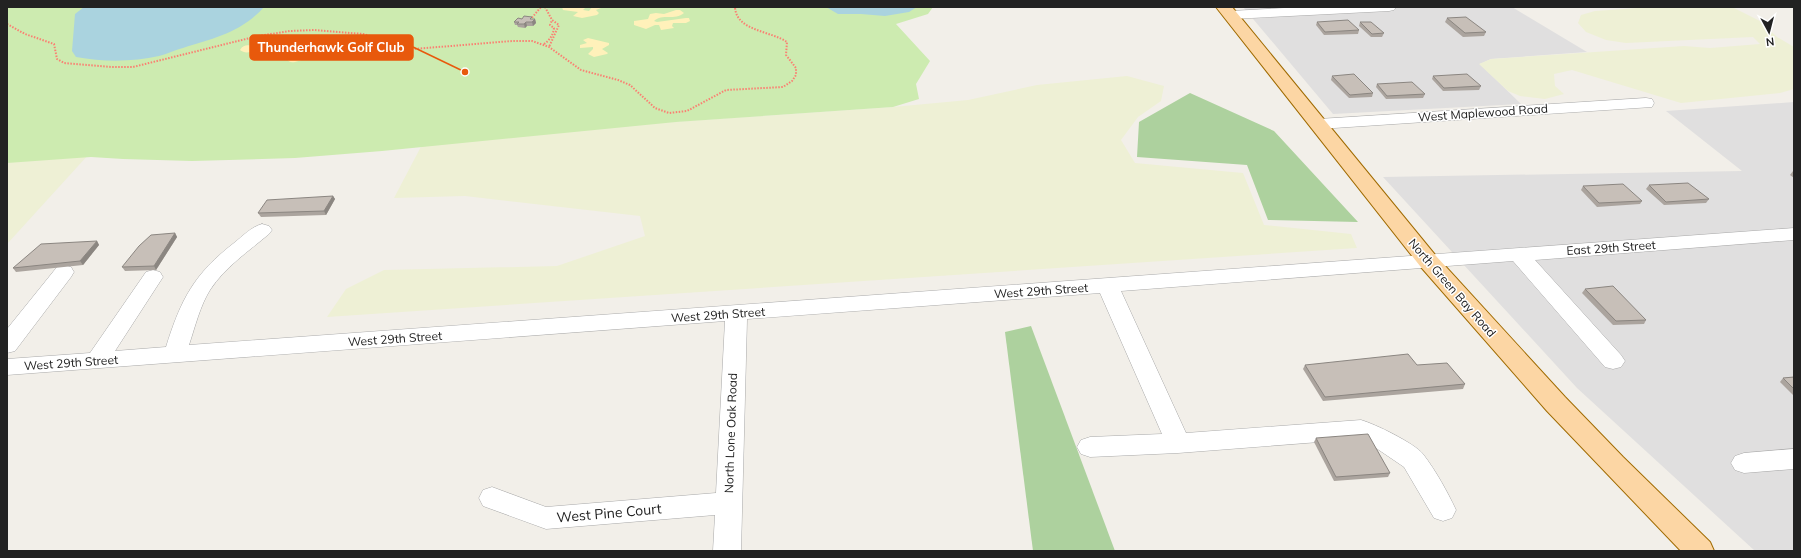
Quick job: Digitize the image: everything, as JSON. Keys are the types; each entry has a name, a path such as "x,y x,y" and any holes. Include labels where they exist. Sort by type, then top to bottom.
{"main road":[{"name":"North Green Bay Road","path":"1228,11 1428,261 1556,404 1614,465 1700,551"}],"street":[{"path":"1228,11 1390,7"},
{"name":"West Maplewood Road","path":"1319,124 1646,103"},
{"path":"175,355 189,314 200,289 222,264 262,230"},
{"name":"East 29th Street","path":"1428,261 1794,234"},
{"path":"1519,255 1613,361"},
{"name":"West 29th Street","path":"7,367 736,314 1428,261"},
{"path":"7,345 64,272"},
{"path":"96,361 153,277"},
{"path":"1108,286 1178,443"},
{"name":"North Lone Oak Road","path":"727,551 736,314"},
{"path":"1090,447 1178,443 1361,429 1385,441 1413,460 1443,510"},
{"path":"1744,463 1794,459"},
{"name":"West Pine Court","path":"492,498 546,518 728,503"}],"path":[{"path":"530,20 541,7"},
{"path":"545,7 552,20 559,24 550,47"},
{"path":"7,24 26,34 54,44 57,59 64,63 123,68 151,64 258,36 301,30 363,34 383,40 397,47 414,49 528,41 550,47 561,58 581,70 629,84 659,110 669,113 680,113 693,109 715,94 726,90 779,87 789,84 793,80 797,72 796,68 786,55 786,42 775,34 744,25 738,19 735,7"},
{"path":"543,44 550,40 553,32 554,28 550,26 552,20"}],"shaded area":[{"path":"1243,7 1512,7 1587,52 1491,59 1480,64 1521,104 1333,114"},
{"path":"1794,102 1794,551 1755,551 1577,388 1383,177 1742,171 1666,111"}],"green space":[{"path":"7,7 933,7 928,14 896,24 930,61 916,84 919,99 893,107 676,122 382,151 295,158 192,161 91,157 7,163"},
{"path":"1652,7 1732,7 1760,21 1777,37 1794,47 1794,89 1780,93 1681,103 1572,70 1554,74 1555,86 1564,94 1545,99 1520,96 1508,91 1479,64 1491,59 1684,46 1710,48 1760,44 1753,37 1626,43 1606,40 1586,32 1578,23 1581,15 1595,11"},
{"path":"1127,76 1164,86 1161,101 1138,117 1121,140 1135,163 1243,173 1264,225 1351,234 1357,248 327,317 346,289 384,270 557,266 645,236 640,216 465,196 394,198 425,139 893,107 968,100 1037,85"},
{"path":"1190,93 1274,131 1358,222 1268,220 1247,165 1137,157 1139,122"},
{"path":"89,154 7,244 7,160"},
{"path":"1031,326 1115,551 1033,551 1005,332"}],"sand":[{"path":"562,7 586,7 583,10 589,11 592,7 601,8 596,10 599,13 597,15 582,18 573,16 578,12 563,10"},
{"path":"680,10 684,13 654,21 657,22 689,18 690,21 686,23 673,23 672,26 674,28 661,30 659,25 646,29 634,25 634,21 648,19 650,14 664,14"},
{"path":"588,38 609,43 609,45 602,49 608,53 594,57 588,54 593,47 580,48 580,45 587,43 583,40"},
{"path":"292,40 298,42 294,47 286,50 268,48 243,52 240,50 244,46 258,46 265,41 275,41 277,44"},
{"path":"320,52 325,54 325,56 318,60 304,59 290,62 286,58 293,53 303,56"}],"water":[{"path":"84,7 264,7 246,23 226,34 159,56 118,61 76,57 72,51 75,14"},
{"path":"826,7 917,7 909,12 885,16 838,14"}],"building":[{"path":"524,16 532,17 530,19 535,19 532,22 526,22 524,24 517,24 519,22 514,22 518,18 522,19"},
{"path":"1466,17 1486,32 1465,33 1447,18"},
{"path":"1348,20 1359,30 1325,32 1317,22"},
{"path":"1360,22 1371,22 1384,33 1372,34"},
{"path":"1354,74 1373,93 1350,95 1332,76"},
{"path":"1467,74 1481,86 1444,88 1433,76"},
{"path":"1412,82 1425,94 1387,96 1377,84"},
{"path":"1688,183 1709,199 1666,202 1649,185"},
{"path":"1623,184 1642,201 1599,203 1583,186"},
{"path":"333,196 324,211 258,213 267,200"},
{"path":"175,233 154,266 122,267 139,246 151,235"},
{"path":"97,241 80,261 13,268 41,244"},
{"path":"1613,286 1646,320 1616,321 1585,289"},
{"path":"1408,354 1417,365 1447,363 1465,384 1325,397 1305,365"},
{"path":"1794,377 1794,389 1783,378"},
{"path":"1368,434 1390,473 1336,477 1316,438"}],"place":[{"name":"Thunderhawk Golf Club","path":"465,72"}]}
